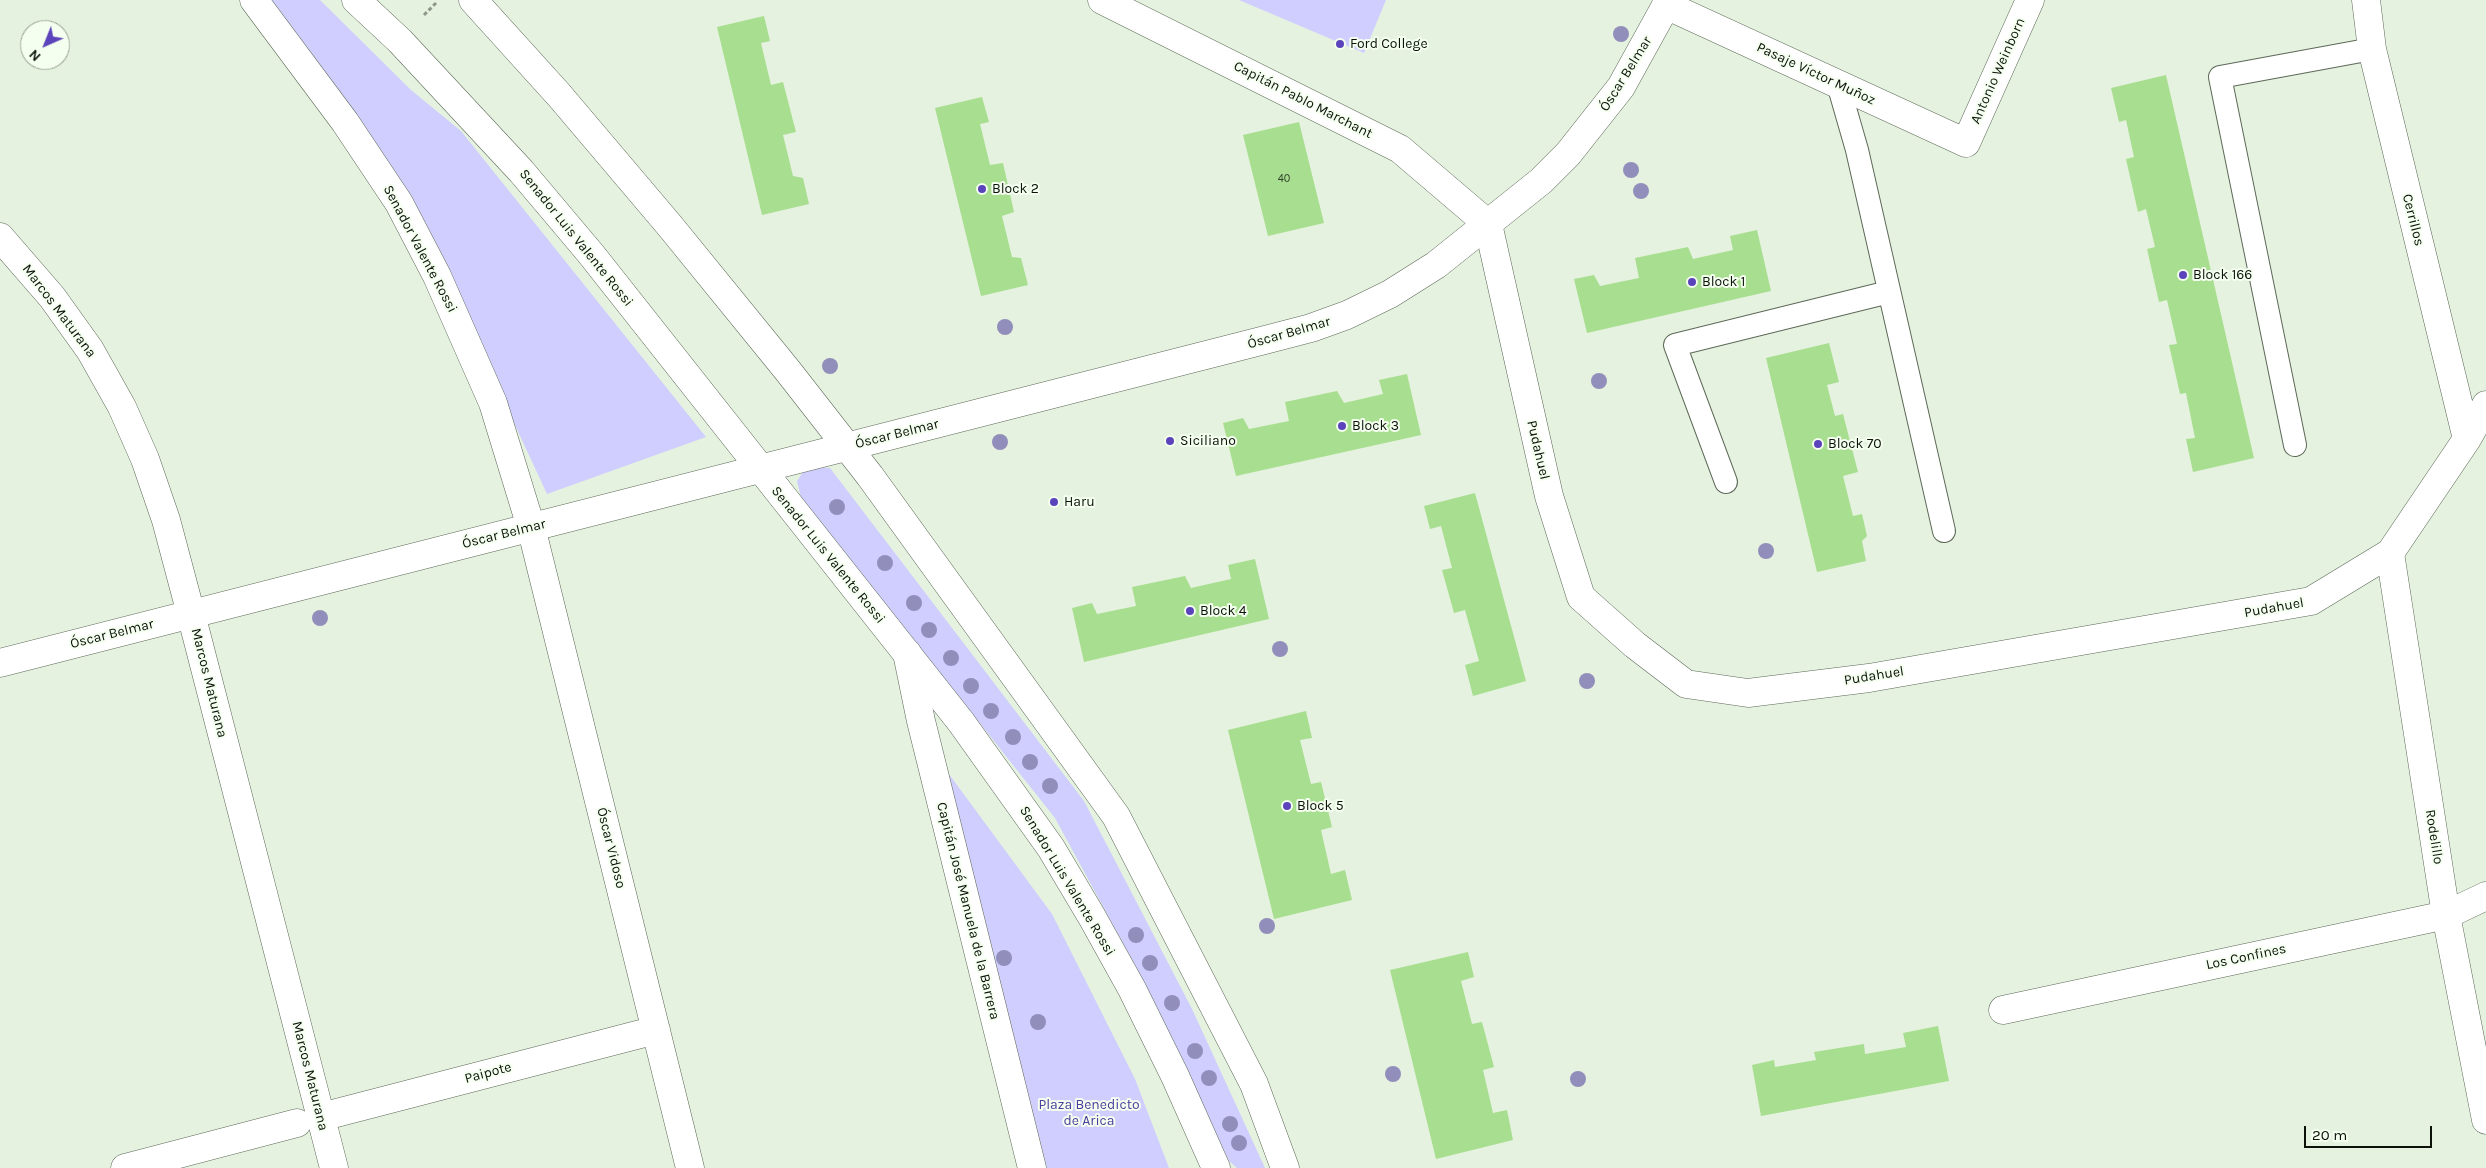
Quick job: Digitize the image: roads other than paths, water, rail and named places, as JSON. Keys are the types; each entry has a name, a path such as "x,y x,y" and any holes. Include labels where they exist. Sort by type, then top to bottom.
{"street":[{"name":"Senador Valente Rossi","path":"254,0 345,122 399,203 468,344 493,403 531,527"},
{"name":"Senador Luis Valente Rossi","path":"356,0 419,61 521,170 590,254 961,722 1051,848 1132,989 1175,1076 1216,1168"},
{"path":"473,0 559,95 670,226 847,447 1116,816 1254,1084 1285,1168"},
{"name":"Capitán Pablo Marchant","path":"1102,0 1138,8 1400,149 1488,224"},
{"name":"Antonio Weinborn","path":"1966,143 2030,0"},
{"name":"Cerrillos","path":"2366,0 2372,49 2467,439"},
{"name":"Óscar Belmar","path":"0,663 1311,328 1347,315 1390,294 1436,265 1541,180 1595,122 1621,87 1667,3"},
{"name":"Pasaje Víctor Muñoz","path":"1667,3 1966,143"},
{"name":"Pudahuel","path":"1488,224 1548,496 1581,597 1636,645 1686,684 1748,693 1859,679 2311,601 2390,553 2467,439 2486,405"},
{"name":"Marcos Maturana","path":"0,237 62,312 90,350 122,407 145,460 166,520 191,614 309,1120 334,1168"},
{"name":"Óscar Vidoso","path":"531,527 690,1168"},
{"name":"Rodelillo","path":"2390,553 2446,915 2486,1120"},
{"name":"Capitán José Manuela de la Barrera","path":"907,653 921,721 1032,1168"},
{"name":"Los Confines","path":"2003,1010 2446,915 2486,896"},
{"name":"Paipote","path":"125,1168 656,1030"}],"lane":[{"path":"2295,445 2220,76 2372,49"},
{"path":"1838,84 1857,150 1944,531"},
{"path":"1726,482 1675,346 1889,292"}],"place":[{"name":"Ford College","path":"1340,44"},
{"name":"Block 2","path":"982,189"},
{"name":"Block 166","path":"2183,275"},
{"name":"Block 1","path":"1692,282"},
{"name":"Block 3","path":"1342,426"},
{"name":"Siciliano","path":"1170,441"},
{"name":"Block 70","path":"1818,444"},
{"name":"Haru","path":"1054,502"},
{"name":"Block 4","path":"1190,611"},
{"name":"Block 5","path":"1287,806"}],"park label":[{"name":"Plaza Benedicto de Arica","path":"1089,1114"}]}
